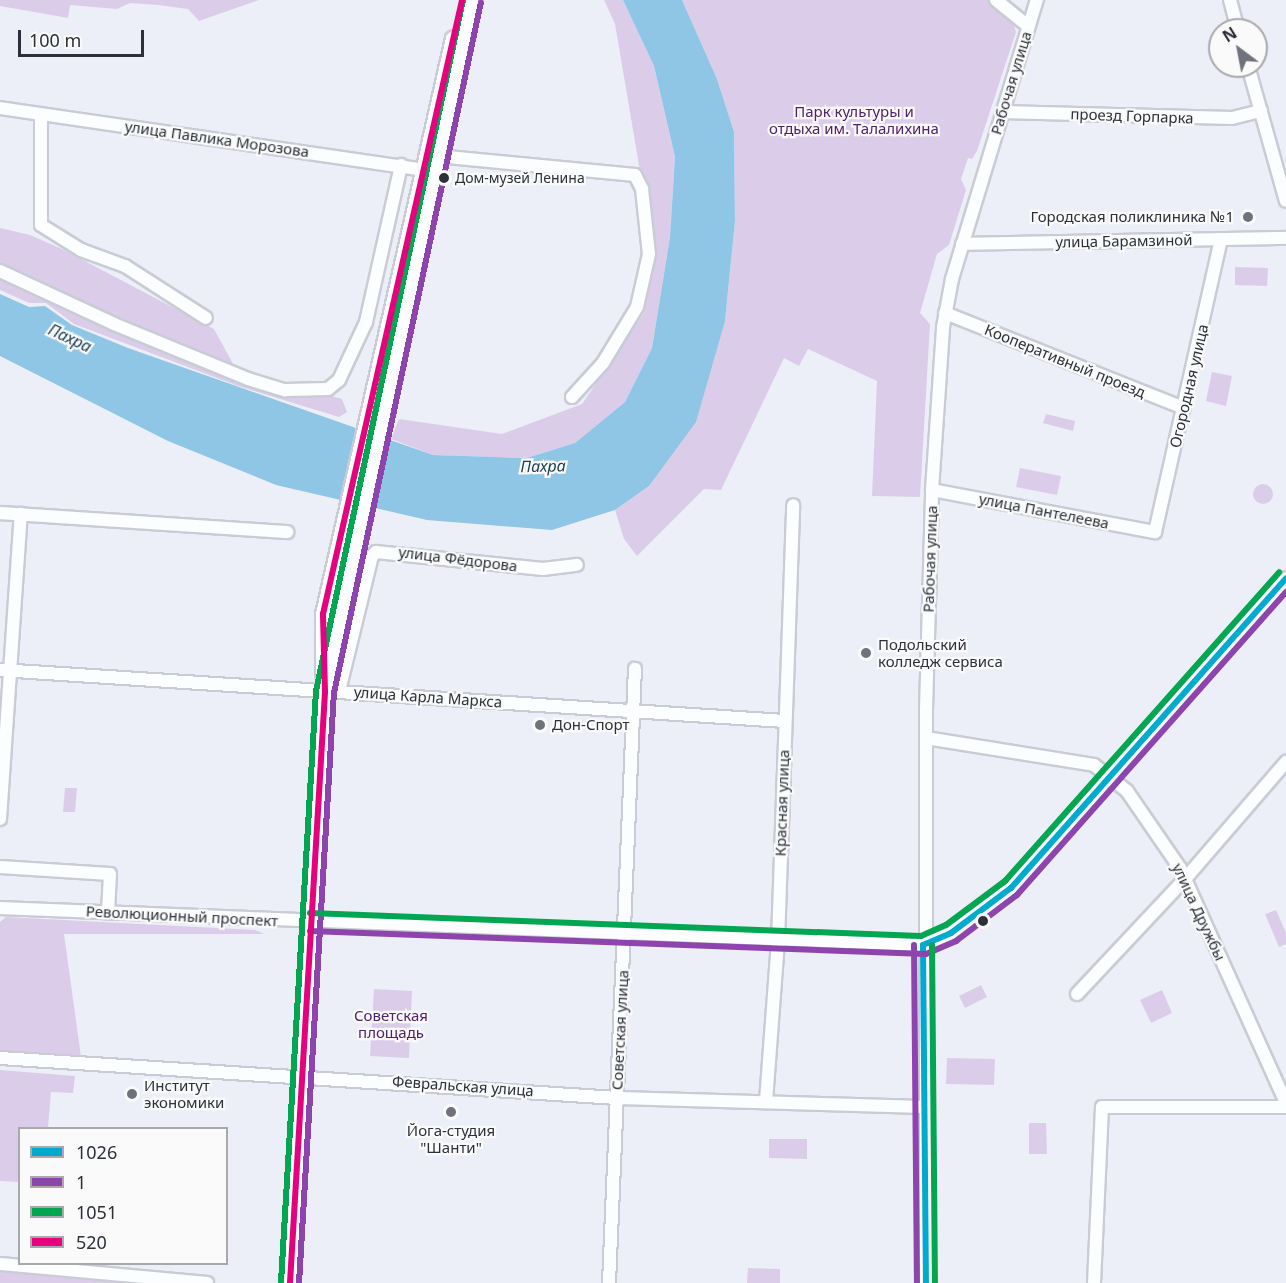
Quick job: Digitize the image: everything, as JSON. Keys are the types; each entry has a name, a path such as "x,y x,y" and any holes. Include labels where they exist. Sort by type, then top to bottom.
{"main road":[{"path":"290,1283 310,922 332,691 331,615 462,0"},
{"path":"427,170 437,156 472,0"}],"street":[{"path":"996,0 1028,26"},
{"name":"Рабочая улица","path":"925,1280 926,1107 923,945 927,928 926,738 932,490 945,314 962,244 1037,0"},
{"path":"1230,0 1235,18"},
{"path":"1251,78 1286,201"},
{"name":"улица Павлика Морозова","path":"0,108 427,170"},
{"name":"проезд Горпарка","path":"1002,112 1232,118 1261,111"},
{"path":"41,115 41,225 81,250 125,266 206,318"},
{"path":"437,156 635,175 642,189 649,254 638,307 603,363 572,397"},
{"path":"0,271 114,324 248,379 285,390 328,389 339,380 366,322 401,165"},
{"name":"улица Барамзиной","path":"962,244 1286,238"},
{"name":"Огородная улица","path":"1155,532 1221,239"},
{"name":"Кооперативный проезд","path":"945,314 1184,408"},
{"name":"улица Пантелеева","path":"932,490 1155,532"},
{"name":"Красная улица","path":"766,1101 778,941 793,506"},
{"path":"0,513 286,532"},
{"path":"0,819 5,671 21,514"},
{"name":"улица Фёдорова","path":"332,691 372,556 376,552 543,569 577,565"},
{"name":"Революционный проспект","path":"0,908 625,936 923,945 951,933 1000,898 1286,578"},
{"name":"Советская улица","path":"609,1283 625,936 631,711 635,669"},
{"name":"улица Карла Маркса","path":"5,671 784,721"},
{"name":"улица Дружбы","path":"926,738 1094,765 1127,791 1185,879 1286,1105"},
{"path":"1077,994 1185,879 1286,762"},
{"path":"0,867 110,874 108,913"},
{"name":"Февральская улица","path":"0,1058 617,1098 926,1107"},
{"path":"1094,1283 1102,1107 1286,1105"},
{"path":"0,1264 207,1283"}],"green space":[{"path":"0,0 259,0 199,21 188,9 158,5 130,3 117,9 70,5 68,18 0,6"},
{"path":"604,0 623,0 654,66 675,157 670,237 652,348 625,402 575,443 528,458 433,455 391,439 399,419 502,434 582,404 644,313 656,257 648,194 640,171 615,24"},
{"name":"Парк культуры и отдыха им. Талалихина","path":"682,0 989,0 1012,18 1016,32 977,151 972,159 968,158 961,179 966,190 949,245 937,254 920,313 930,324 920,497 872,496 877,381 808,349 799,366 784,358 721,490 704,489 637,556 624,539 615,510 649,486 725,321 735,221 734,132 717,79"},
{"path":"0,228 30,235 62,249 214,329 237,371 342,399 347,412 339,417 238,386 74,324 46,303 29,303 0,290"},
{"path":"1235,267 1268,268 1267,286 1235,285"},
{"path":"1212,372 1232,376 1226,406 1206,401"},
{"path":"1046,414 1075,421 1073,431 1043,423"},
{"path":"1020,468 1061,476 1057,495 1016,487"},
{"path":"1263,484 1270,487 1273,494 1270,501 1263,504 1256,501 1253,494 1256,487"},
{"path":"65,788 77,788 75,812 63,812"},
{"path":"1276,910 1286,933 1286,944 1279,947 1265,914"},
{"path":"6,917 255,930 264,934 64,934 81,1057 0,1051 0,922"},
{"path":"981,985 987,997 965,1008 959,996"},
{"name":"Советская площадь","path":"374,989 412,991 409,1058 370,1056"},
{"path":"1162,990 1172,1013 1151,1023 1140,1000"},
{"path":"947,1058 995,1059 994,1085 946,1084"},
{"path":"0,1070 75,1076 73,1093 51,1092 48,1127 18,1127 18,1182 0,1181"},
{"path":"1029,1123 1046,1123 1047,1154 1029,1154"},
{"path":"769,1139 807,1139 807,1159 769,1158"},
{"path":"748,1268 780,1269 780,1283 747,1283"},
{"path":"0,1270 140,1283 0,1283"}],"water":[{"name":"Пахра","path":"623,0 682,0 717,79 734,132 735,221 725,321 696,422 649,486 615,510 552,530 427,520 276,485 168,441 0,356 0,294 29,307 45,306 72,325 128,348 433,455 527,458 575,443 625,402 652,348 670,237 675,157 654,66"}],"transit line":[{"name":"520","path":"290,1283 325,692 323,614 462,0"},
{"name":"1051","path":"281,1282 316,691 463,0"},
{"name":"1","path":"299,1283 334,693 481,2"},
{"name":"1051","path":"310,913 921,936 946,925 1005,881 1279,572"},
{"name":"1026","path":"923,945 951,933 1011,888 1286,578"},
{"name":"1","path":"310,931 926,954 956,941 1017,895 1286,592"},
{"name":"1","path":"914,945 917,1283"},
{"name":"1026","path":"923,945 926,1283"},
{"name":"1051","path":"932,945 935,1283"}],"place":[{"name":"Дом-музей Ленина","path":"444,178"},
{"name":"Городская поликлиника №1","path":"1248,217"},
{"name":"Подольский колледж сервиса","path":"866,653"},
{"name":"Дон-Спорт","path":"540,725"},
{"name":"Институт экономики","path":"132,1094"},
{"name":"Йога-студия \"Шанти\"","path":"451,1112"}]}
